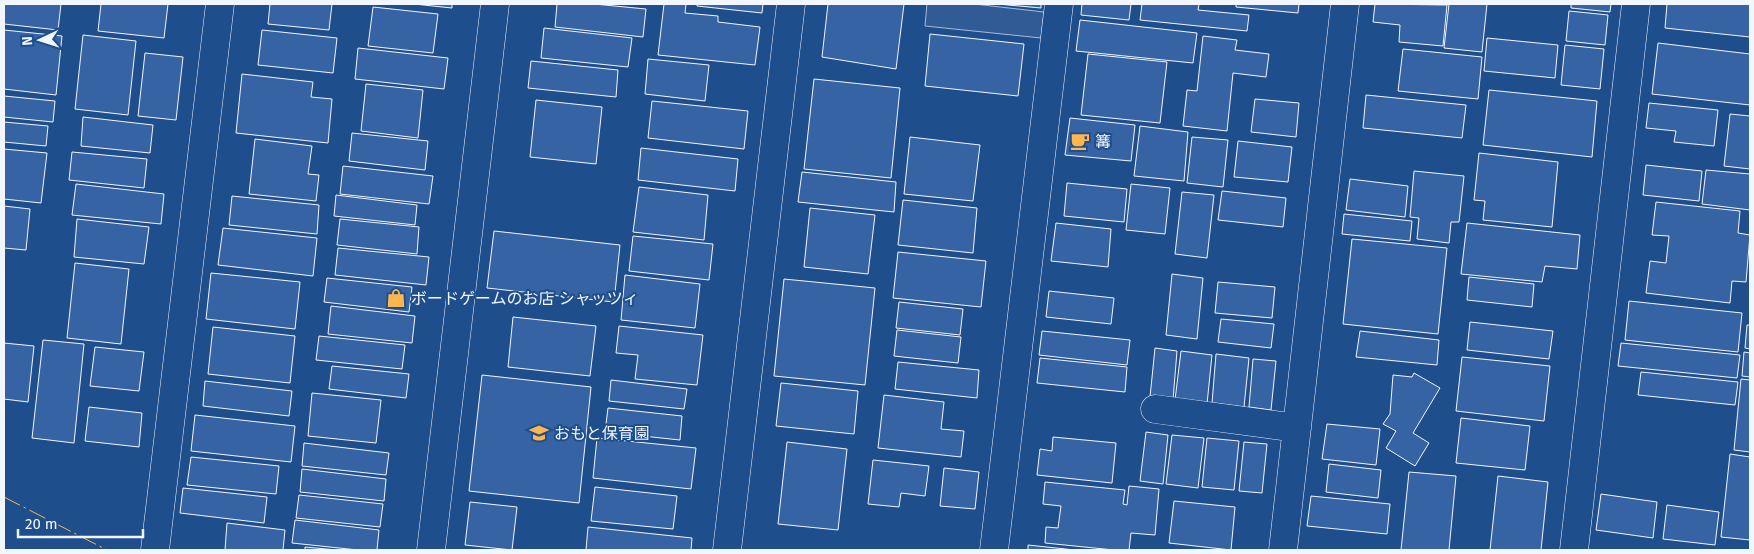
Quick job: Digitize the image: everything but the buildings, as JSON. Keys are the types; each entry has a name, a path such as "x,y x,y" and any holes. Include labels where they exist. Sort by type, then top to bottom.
{"street":[{"path":"155,550 220,4"},
{"path":"430,550 495,4"},
{"path":"727,550 791,4"},
{"path":"994,550 1059,4"},
{"path":"1283,550 1345,4"},
{"path":"1574,550 1636,4"},
{"path":"1155,410 1297,428"}],"shaded area":[{"path":"927,4 974,4 1044,12 1041,38 925,26"}],"power":[{"path":"4,497 107,550"}],"place":[{"name":"篝","path":"1080,141"},
{"name":"ボードゲームのお店 シャッツィ","path":"396,298"},
{"name":"おもと保育園","path":"539,433"}]}
